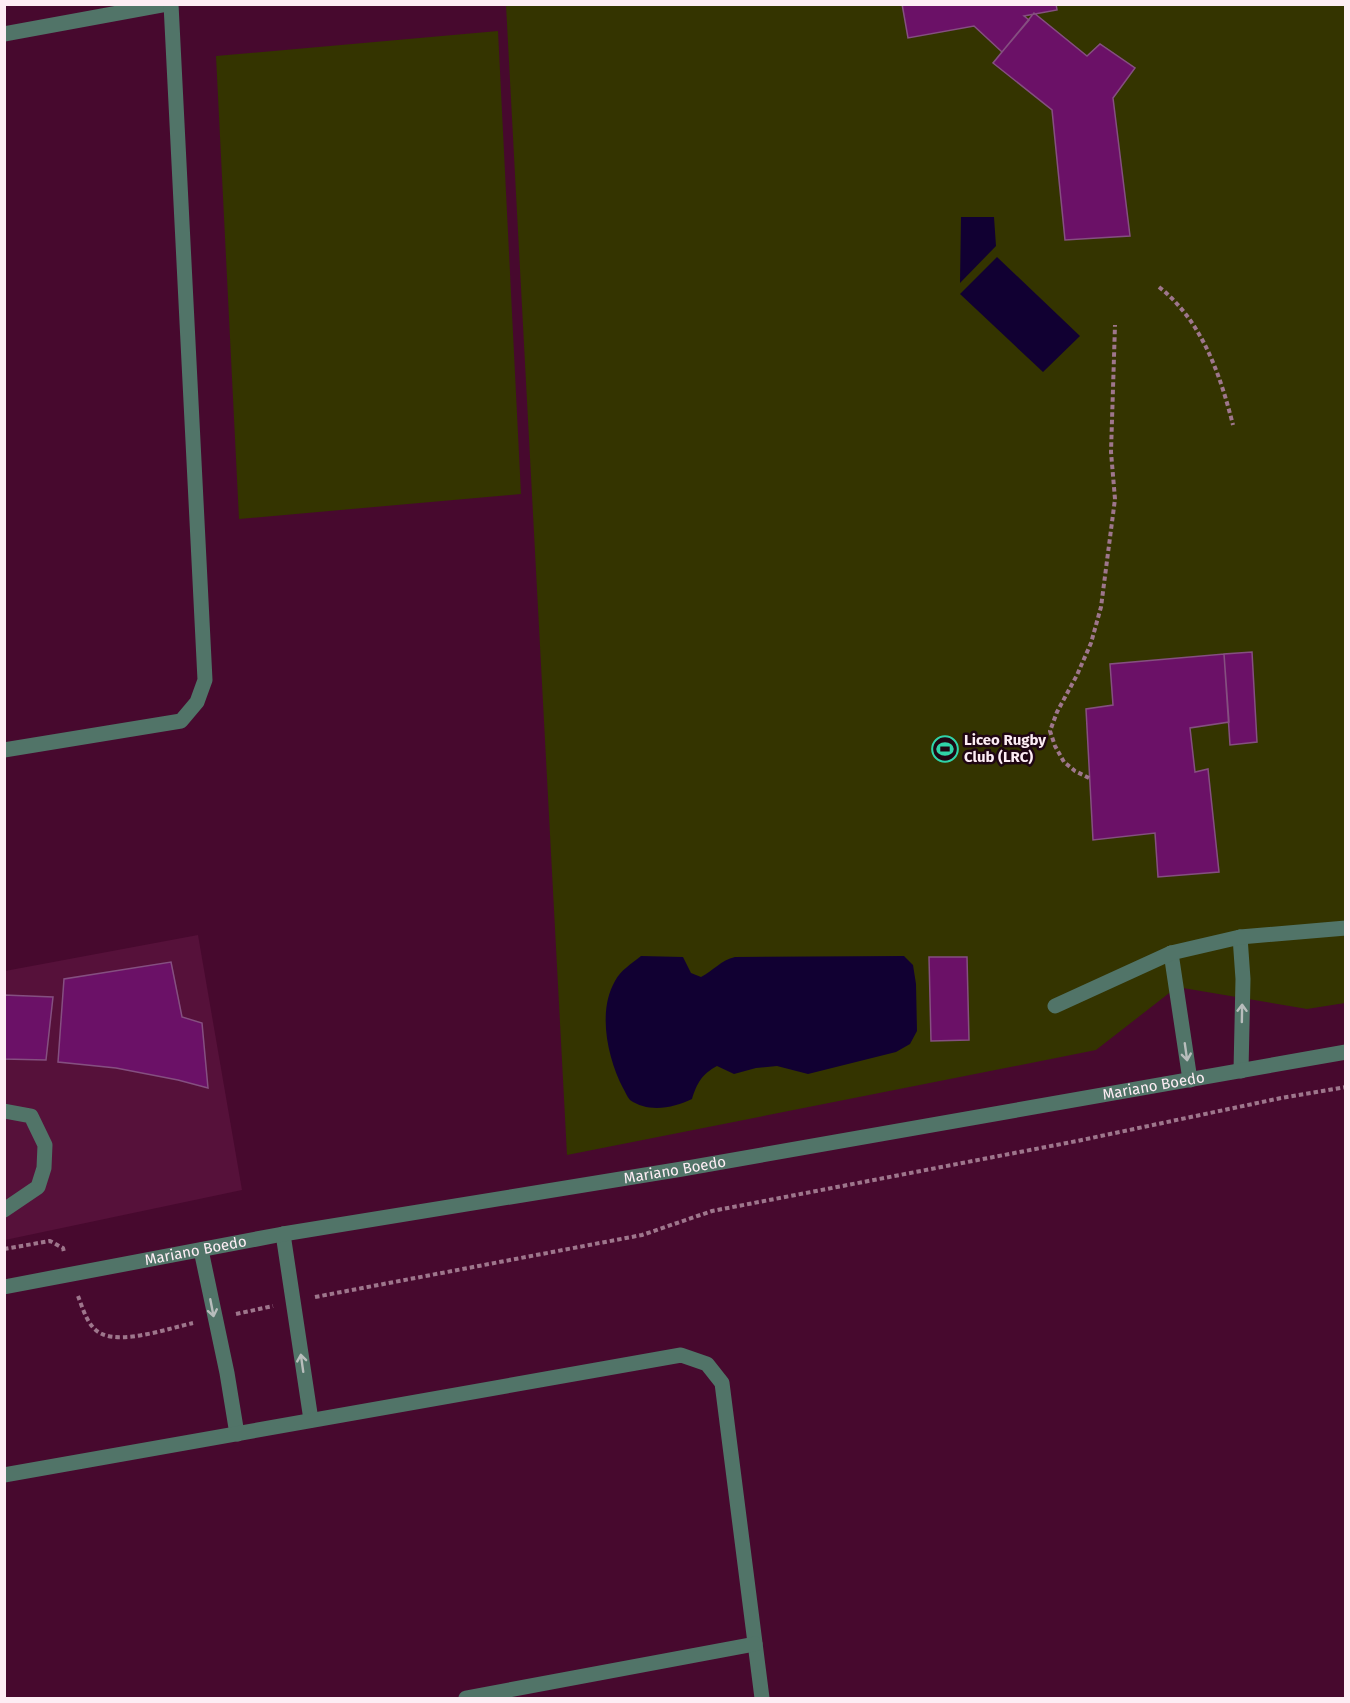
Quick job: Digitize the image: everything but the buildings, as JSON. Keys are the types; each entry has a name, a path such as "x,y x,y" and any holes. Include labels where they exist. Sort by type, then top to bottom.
{"street":[{"path":"4,34 166,4"},
{"path":"4,750 181,721 197,702 204,680 171,4"},
{"path":"1055,1006 1171,953 1240,937 1346,928"},
{"path":"1240,937 1243,979 1241,1071"},
{"path":"1171,953 1190,1080"},
{"name":"Mariano Boedo","path":"4,1287 283,1234 694,1167 1346,1052"},
{"path":"4,1111 32,1116 45,1145 44,1168 38,1187 4,1210"},
{"path":"283,1234 311,1420"},
{"path":"201,1250 227,1373 237,1434"},
{"path":"4,1475 681,1355 707,1364 722,1383 762,1698"},
{"path":"466,1698 755,1644"}],"path":[{"path":"1159,287 1173,297 1204,341 1217,373 1233,425"},
{"path":"1089,778 1064,762 1050,731 1091,642 1101,607 1115,499 1111,452 1115,326"},
{"path":"4,1249 50,1240 63,1248 69,1275 88,1321 101,1334 124,1337 642,1235 724,1209 1346,1087"}],"shaded area":[{"name":"Liceo Rugby Club (LRC)","path":"506,5 1345,5 1345,1003 1307,1009 1177,987 1096,1050 567,1155"},
{"path":"498,31 521,494 239,519 216,56"},
{"path":"961,217 994,217 996,246 960,283"},
{"path":"997,257 1080,336 1043,372 960,294"},
{"path":"198,935 242,1190 5,1240 5,971"},
{"path":"641,956 683,957 691,973 701,977 735,957 904,956 913,965 916,984 917,1031 910,1044 896,1052 808,1074 777,1066 756,1068 734,1074 717,1066 707,1072 696,1088 692,1099 669,1107 645,1107 630,1100 627,1096 609,1050 606,1021 610,993 617,977"}],"place":[{"name":"Liceo Rugby Club (LRC)","path":"945,749"}]}
